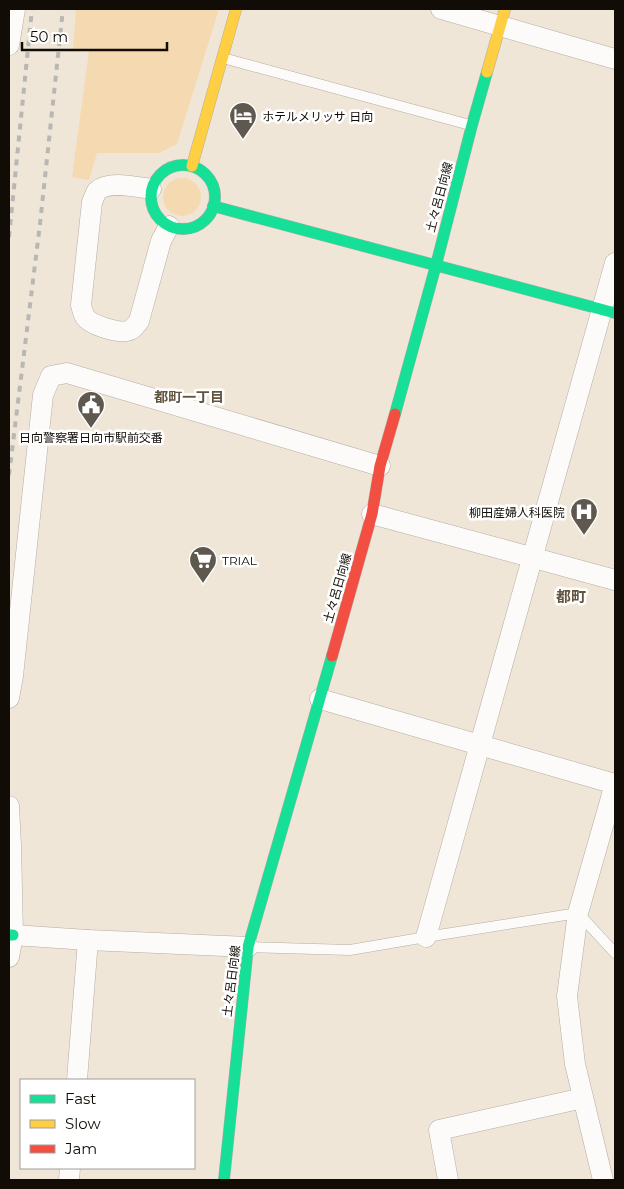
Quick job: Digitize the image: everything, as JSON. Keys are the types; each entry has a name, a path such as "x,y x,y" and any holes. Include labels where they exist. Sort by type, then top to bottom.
{"main road":[{"path":"192,166 236,9"},
{"name":"土々呂日向線","path":"224,1180 248,947 372,514 380,466 503,17"},
{"path":"171,166 192,166 201,170 208,177 213,186 215,196 209,215 203,221 196,226 178,228 169,226 160,220 153,211 150,200 151,189 155,179 171,166"},
{"path":"213,206 609,311"}],"street":[{"path":"9,45 15,9"},
{"path":"441,9 503,17 615,59"},
{"path":"151,189 119,185 106,186 96,192 92,202 81,305 84,316 92,324 125,332 133,329 139,321 161,241 169,226"},
{"path":"426,937 532,557 609,311 615,263"},
{"path":"9,698 13,676 17,569 44,395 51,376 67,373 380,466"},
{"path":"372,514 615,580"},
{"path":"320,699 615,784 578,913 567,996 575,1064 603,1180"},
{"path":"9,806 12,846 9,957"},
{"path":"11,935 248,947"},
{"path":"77,1079 88,940"},
{"path":"448,1180 439,1130 583,1098"}],"lane":[{"path":"222,58 472,125"},
{"path":"248,947 350,950 578,913 615,954"}],"shaded area":[{"path":"76,9 219,9 177,144 159,153 97,153 89,180 72,177 89,51 73,50"},
{"path":"182,178 189,179 195,184 200,190 200,204 195,210 189,215 182,216 175,215 169,210 164,204 163,197 164,190 169,184 175,179"}],"railway":[{"path":"9,237 32,9"},
{"path":"9,475 40,224 63,9"}],"traffic: fast":[{"path":"395,414 487,72"},
{"path":"183,165 195,167 206,174 213,185 215,197 213,209 206,220 195,227 183,229 171,227 160,220 153,209 151,197 153,185 160,174 171,167 183,165"},
{"path":"213,206 615,313"},
{"path":"224,1180 248,947 332,656"}],"traffic: slow":[{"path":"192,166 236,9"},
{"path":"487,72 505,9"}],"traffic: jam":[{"path":"332,656 372,514 380,466 395,414"}],"place":[{"name":"ホテルメリッサ 日向","path":"243,140"},
{"name":"日向警察署日向市駅前交番","path":"91,429"},
{"name":"柳田産婦人科医院","path":"584,536"},
{"name":"TRIAL","path":"203,584"}],"district":[{"name":"都町一丁目","path":"189,397"},
{"name":"都町","path":"571,596"}]}
